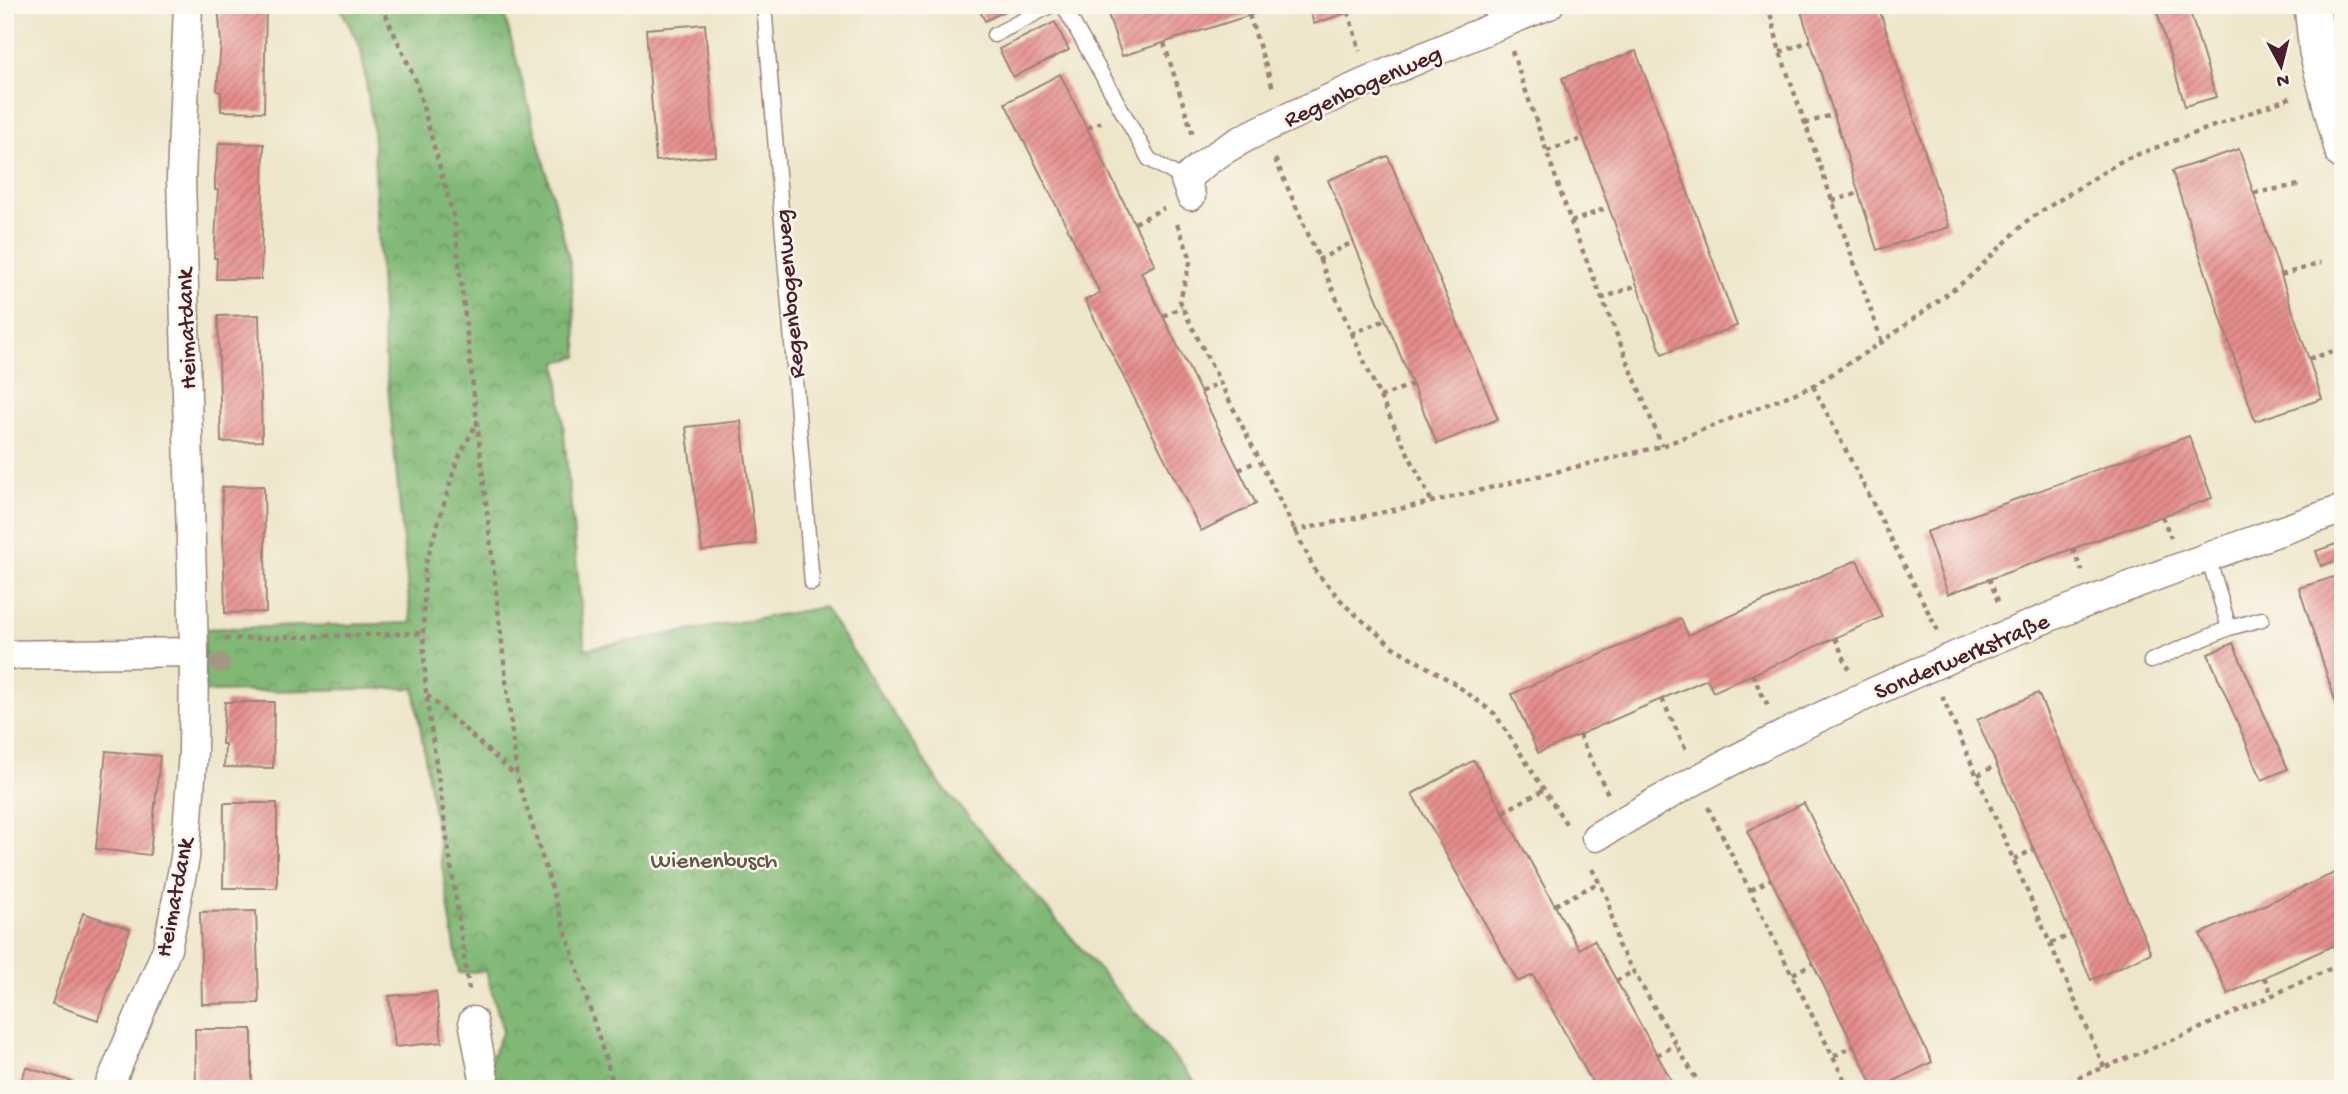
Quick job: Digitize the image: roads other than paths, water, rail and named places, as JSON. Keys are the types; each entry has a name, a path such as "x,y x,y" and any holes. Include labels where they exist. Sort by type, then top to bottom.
{"street":[{"name":"Heimatdank","path":"108,1089 167,949 185,858 193,751 194,653 181,178 188,5"},
{"name":"Regenbogenweg","path":"1187,186 1263,129 1549,5"},
{"path":"2312,5 2315,42 2343,152"},
{"name":"Sonderwerkstraße","path":"1585,844 1697,780 1940,662 2208,556 2343,509"},
{"path":"5,655 194,653"},
{"path":"473,1021 486,1089"}],"lane":[{"name":"Regenbogenweg","path":"764,5 812,583"},
{"path":"994,34 1052,5"},
{"path":"1063,5 1149,159 1187,186"},
{"path":"2208,556 2229,628"},
{"path":"2151,661 2229,628 2262,619"}],"park label":[{"name":"Wienenbusch","path":"714,859"}]}
